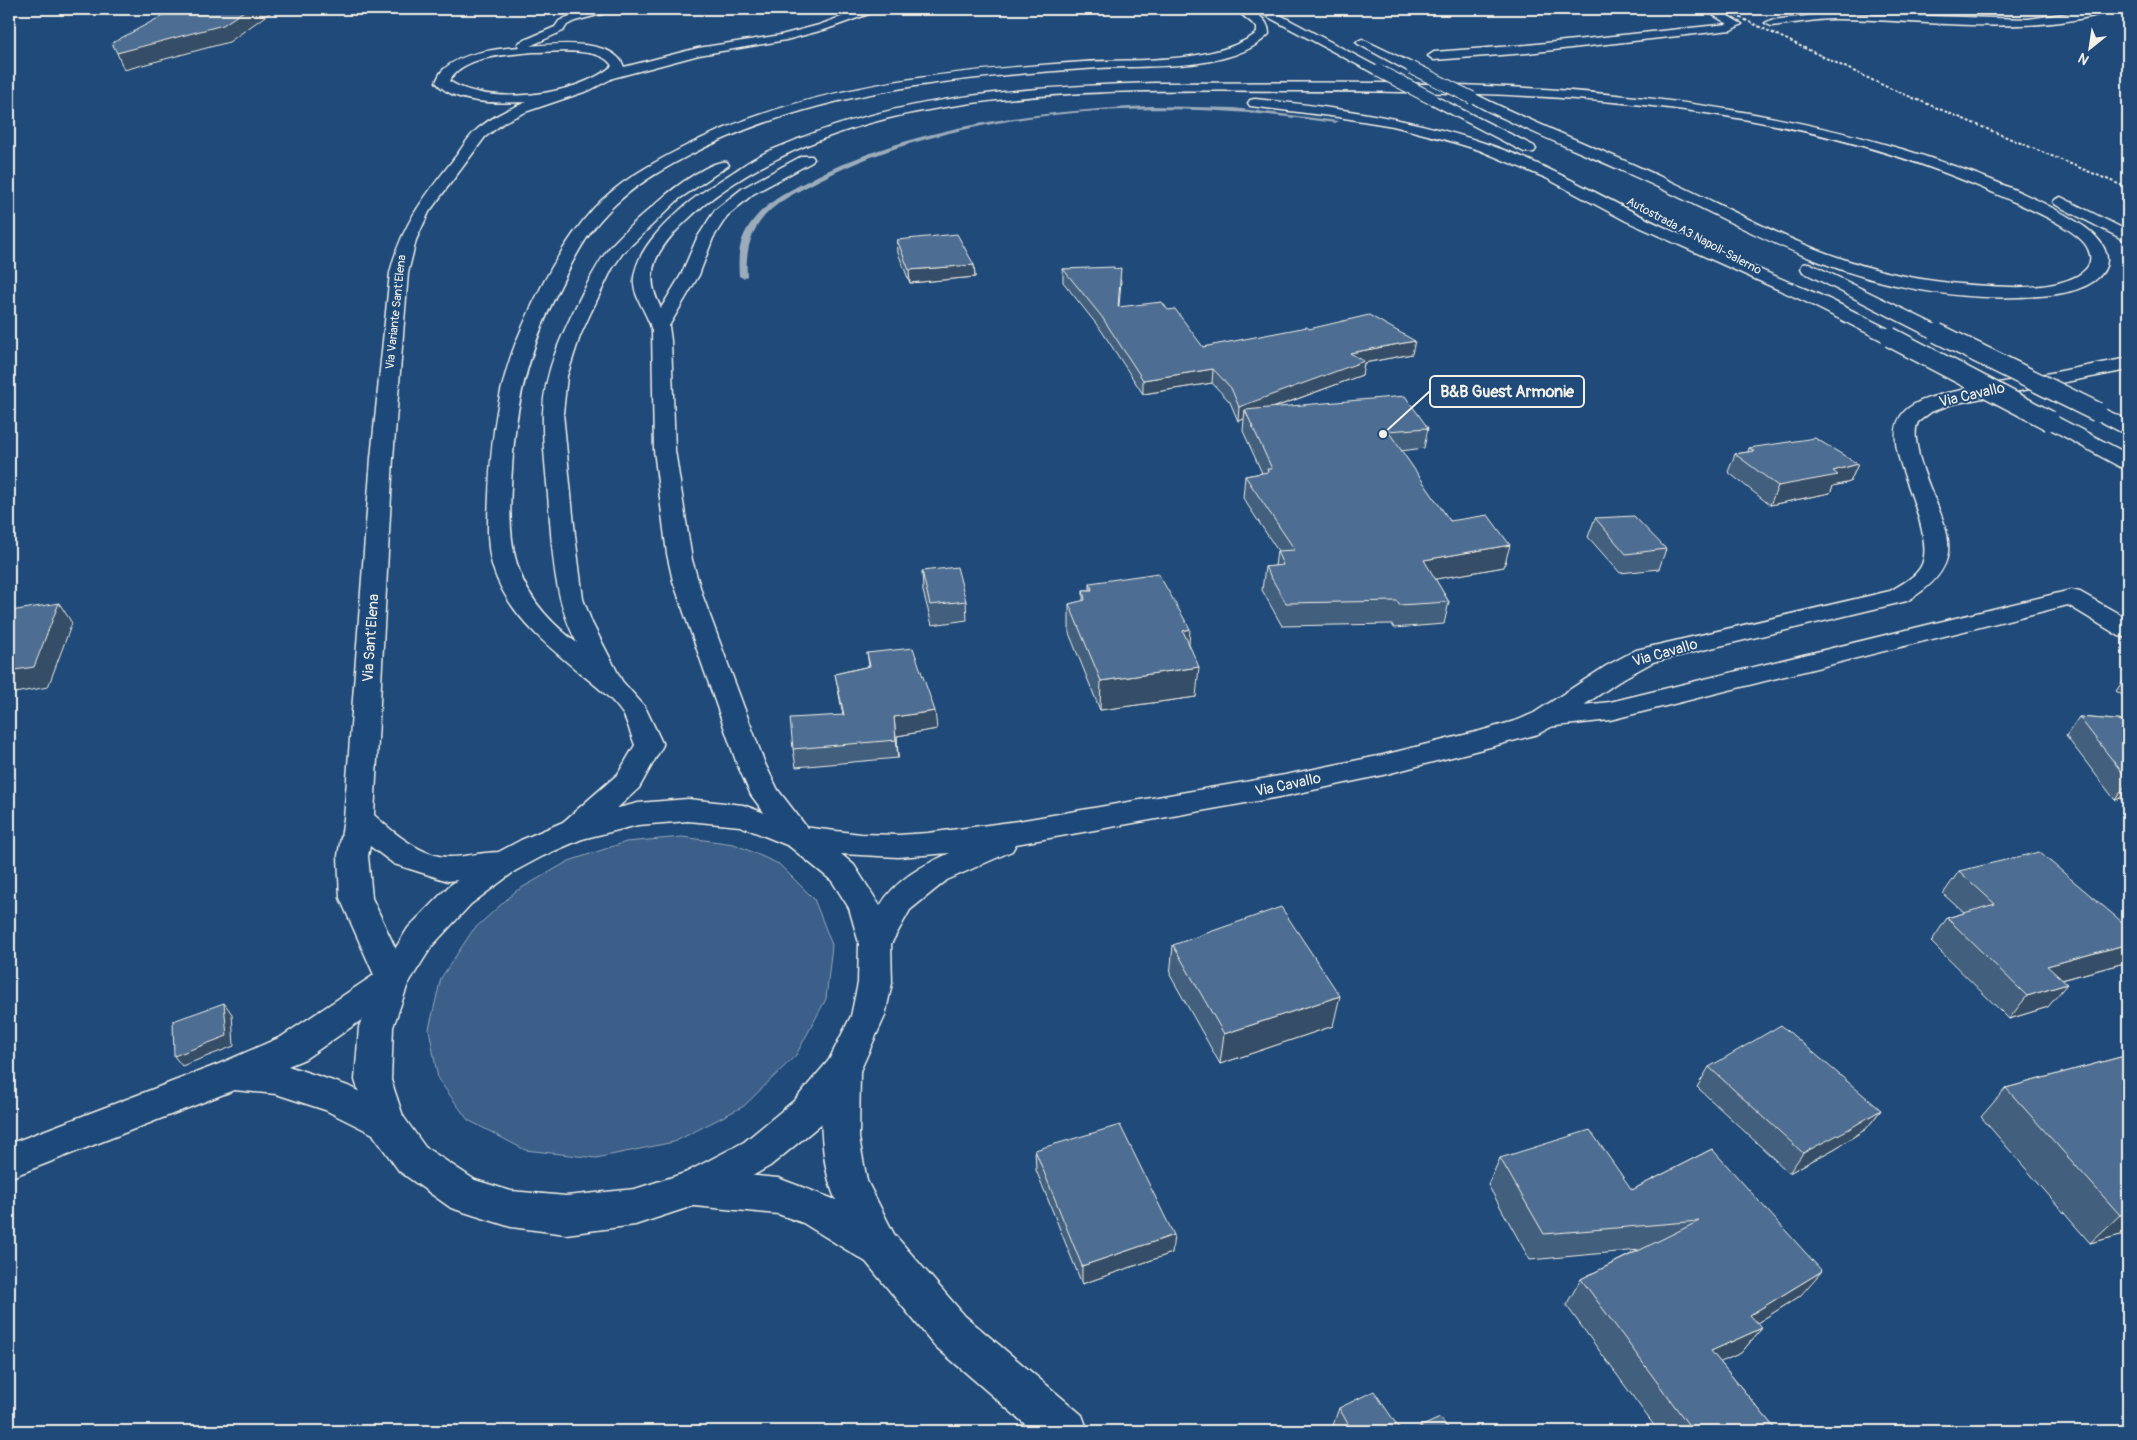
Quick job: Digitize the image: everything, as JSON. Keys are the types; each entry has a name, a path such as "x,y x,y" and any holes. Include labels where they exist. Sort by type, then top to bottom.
{"main road":[{"path":"480,119 472,102 446,88 442,82 443,76 450,69 462,63 535,40 559,29 563,23 579,15 609,9"},
{"path":"458,93 511,98 566,92 587,87 613,74 698,52 782,38 823,27 873,9"},
{"path":"574,830 629,781 649,745 635,711 612,686 548,634 522,604 507,574 500,547 500,469 508,405 516,362 538,312 569,253 601,210 639,178 687,150 755,121 793,109 883,88 942,78 1019,70 1180,59 1226,53 1244,47 1263,34 1263,27 1256,19 1240,9"},
{"name":"Autostrada A3 Napoli-Salerno","path":"1261,9 2128,462"},
{"path":"1434,56 1527,49 1735,26 1734,22 1708,9"},
{"path":"1771,23 1833,16 2028,22 2091,14 2106,9"},
{"path":"559,29 571,42 581,49"},
{"name":"Autostrada A3 Napoli-Salerno","path":"1354,38 2128,428"},
{"path":"498,53 541,48 581,49 609,56 616,61 618,67 613,74"},
{"path":"597,52 622,53"},
{"path":"640,54 698,52"},
{"path":"612,686 579,623 571,599 563,534 553,413 557,376 571,336 604,269 633,233 692,182 743,154 802,129 866,111 939,96 1056,83 1148,80 1352,79 1560,85 1657,94 1715,102 1777,113 1886,139 2012,180 2094,218 2128,237"},
{"path":"1028,832 897,846 858,845 800,838 743,816 688,810 638,814 574,830 532,848 504,863 460,895 420,937 392,980 376,1027 373,1080 387,1124 412,1159 465,1195 511,1210 566,1215 636,1207 694,1188 757,1154 808,1112 842,1071 868,1016 875,983 875,943 864,906 843,873 800,838 766,795 751,764 683,573 665,453 661,324 645,300 642,274 650,255 671,227 693,206 743,170 802,142 865,122 907,111 1003,96 1089,89 1174,87 1524,90 1617,97 1717,110 1842,137 1959,174 2020,199 2075,228 2097,249 2100,260 2097,269 2088,278 2055,289 2030,292 1969,291 1876,274 1804,251 1627,166 1519,122"},
{"name":"Via Variante Sant'Elena","path":"382,458 403,250 415,221 480,119 516,111 566,92"},
{"path":"928,121 987,110 1062,102 1138,99 1290,106 1366,118 1442,135 1472,144 1552,176 1629,217 1818,301"},
{"path":"661,324 684,288 705,238 721,213 748,191 776,174 823,153"},
{"name":"Via Cavallo","path":"1028,832 1267,790 1399,761 1507,733 1547,718 1624,665 1645,656 1871,604 1898,596 1916,586 1929,574 1938,560 1938,546 1906,446 1906,424 1913,416 1920,410 1948,399 2128,364"},
{"name":"Via Sant'Elena","path":"382,458 359,818 353,856 356,898 392,980"},
{"path":"1547,718 1610,711 2071,597 2128,630"},
{"path":"359,818 405,856 448,869 504,863"},
{"path":"875,943 899,901 936,872 1028,832"},
{"path":"9,1161 232,1075 293,1048 392,980"},
{"path":"842,1071 840,1138 848,1184 880,1248 950,1331 1066,1431"},
{"path":"232,1075 276,1078 335,1097 387,1124"},
{"path":"694,1188 778,1196 815,1209 880,1248"}],"shaded area":[{"path":"682,837 734,844 779,864 814,899 832,945 826,999 796,1055 744,1106 674,1142 596,1158 525,1150 468,1120 438,1079 429,1029 441,978 473,930 516,891 569,861 626,842"}],"building":[{"path":"175,9 247,9 223,25 117,53 112,43"},
{"path":"957,234 974,265 909,270 897,240"},
{"path":"1114,267 1114,269 1121,268 1118,307 1162,302 1168,310 1175,309 1203,347 1307,327 1309,329 1369,315 1415,341 1350,353 1364,361 1239,407 1231,388 1213,369 1143,380 1102,317 1063,269"},
{"path":"1405,396 1428,428 1388,431 1450,521 1488,515 1510,545 1424,560 1449,602 1399,605 1397,601 1286,603 1265,567 1283,565 1277,551 1295,550 1245,476 1268,472 1267,469 1272,469 1245,410"},
{"path":"1815,438 1858,464 1833,471 1838,475 1778,486 1735,454 1754,451 1749,448"},
{"path":"1634,516 1666,549 1626,554 1595,518"},
{"path":"957,567 966,601 930,605 922,571"},
{"path":"1158,573 1190,629 1183,631 1199,667 1101,681 1069,604 1085,600 1083,590 1092,590 1090,583"},
{"path":"59,603 34,667 9,671 9,617 11,611"},
{"path":"913,648 935,711 894,717 896,740 793,749 790,718 844,715 835,674 870,666 867,653"},
{"path":"2079,717 2128,721 2128,780"},
{"path":"2039,852 2128,927 2128,944 2047,966 2067,984 2027,996 1947,918 1995,904 1959,871"},
{"path":"1281,907 1340,996 1224,1034 1173,945"},
{"path":"224,1003 227,1036 174,1056 173,1021"},
{"path":"1781,1025 1881,1110 1803,1153 1709,1067"},
{"path":"2128,1055 2128,1213 2120,1215 2006,1088"},
{"path":"1120,1125 1174,1235 1082,1266 1035,1150"},
{"path":"1590,1130 1632,1190 1712,1149 1822,1271 1750,1315 1762,1328 1711,1351 1777,1431 1693,1431 1581,1279 1699,1221 1544,1234 1500,1158"},
{"path":"1374,1391 1401,1431 1352,1431 1339,1408"},
{"path":"1440,1418 1451,1431 1411,1431"}],"waterway":[{"path":"743,276 743,254 749,232 759,217 779,200 845,164 893,146 943,132 1048,114 1152,108 1234,110 1335,121"}],"railway":[{"path":"1722,9 1887,87 2128,188"}],"place":[{"name":"B&B Guest Armonie","path":"1383,434"}]}
